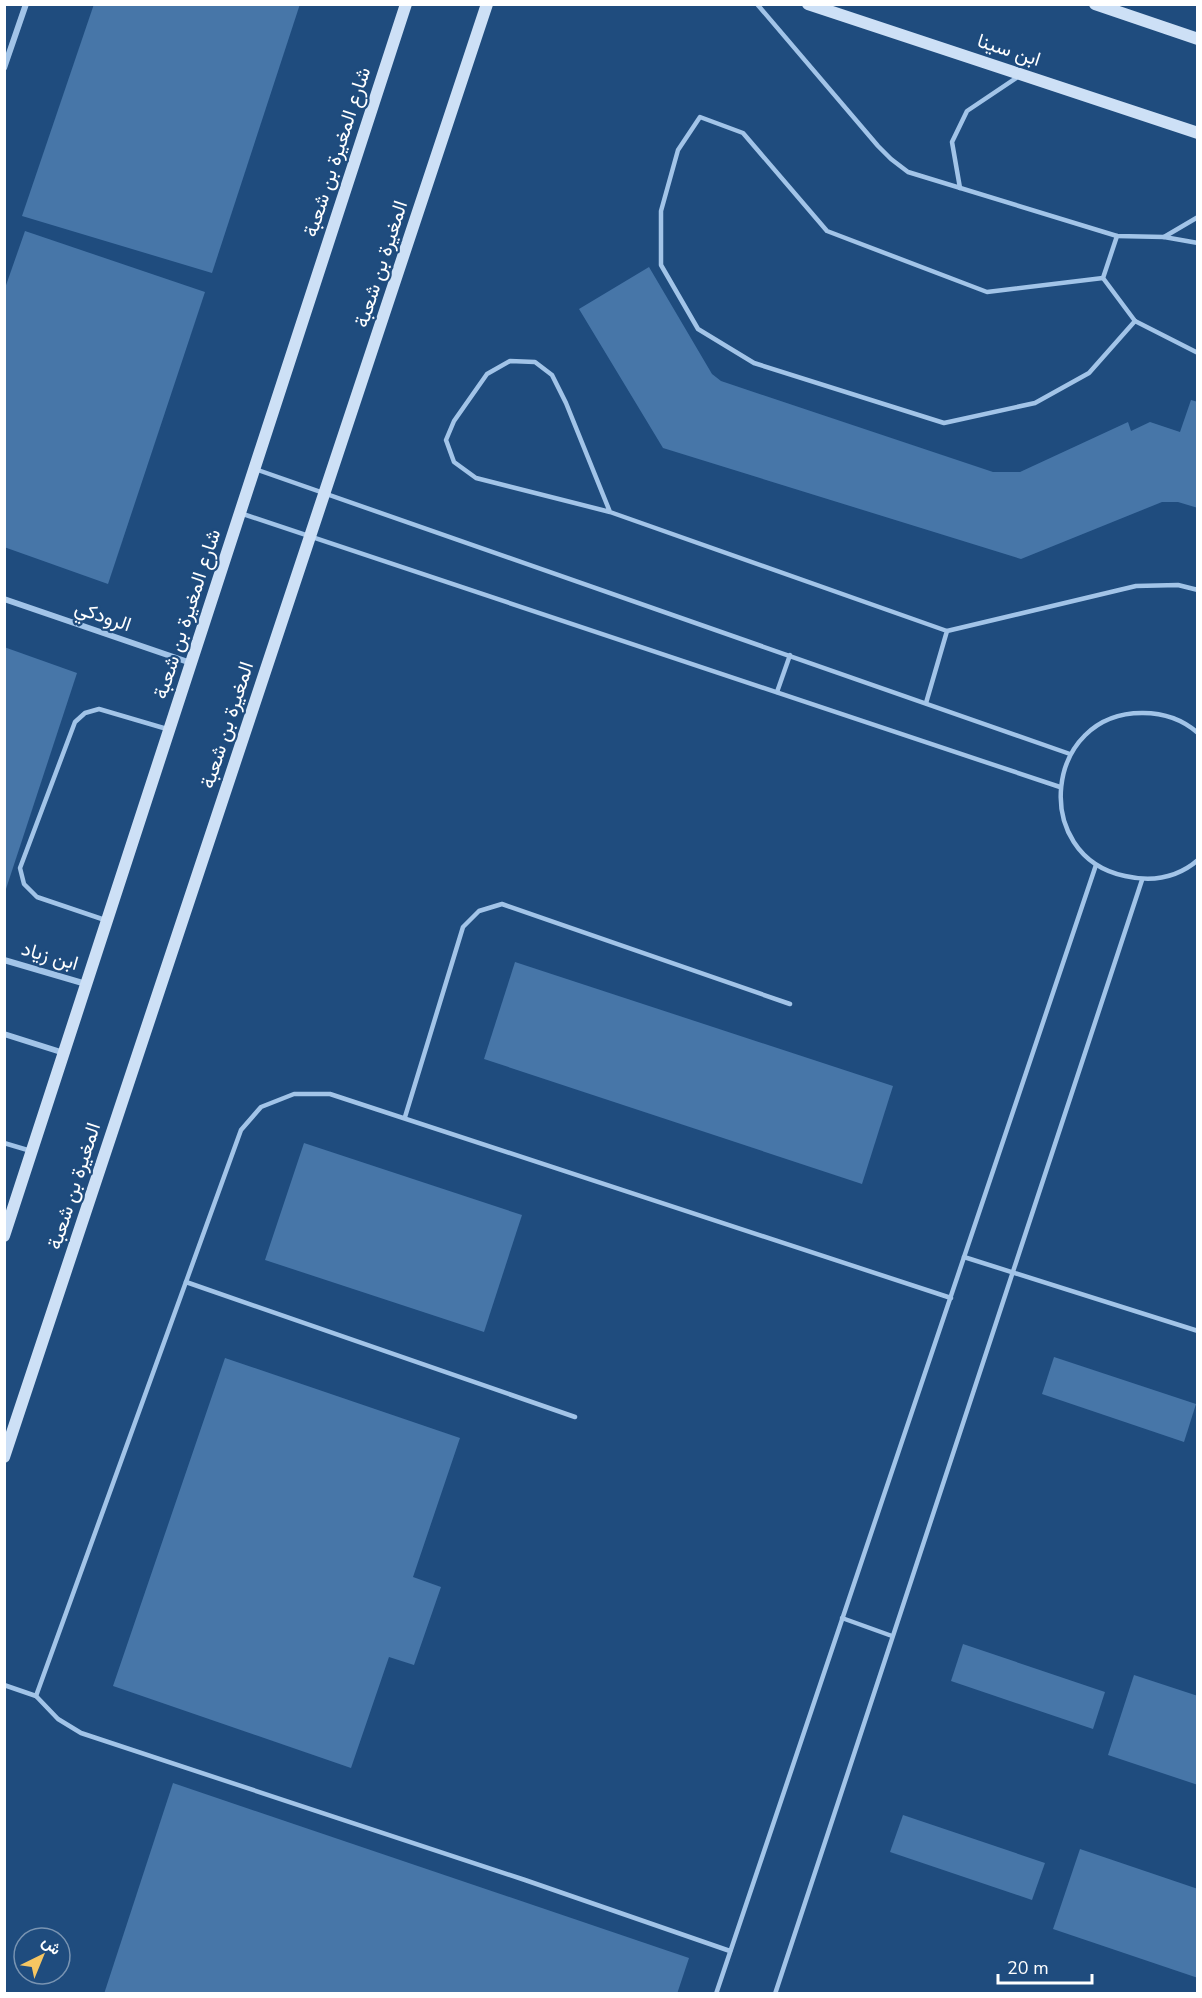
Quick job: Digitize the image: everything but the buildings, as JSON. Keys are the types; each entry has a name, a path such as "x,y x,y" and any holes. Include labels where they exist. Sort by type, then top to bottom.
{"street":[{"path":"4,68 26,4"},
{"name":"شارع المغيرة بن شعبة","path":"4,1236 406,4"},
{"name":"المغيرة بن شعبة","path":"4,1457 487,4"},
{"name":"ابن سينا","path":"808,4 1197,133"},
{"path":"1095,4 1197,39"},
{"name":"الرودكي","path":"4,599 191,663"},
{"name":"ابن زياد","path":"4,960 86,984"},
{"path":"4,1034 64,1053"}],"lane":[{"path":"757,4 891,159 908,171 1117,236 1164,237 1197,243"},
{"path":"960,188 952,142 967,111 1021,74"},
{"path":"1103,279 987,292 827,231 743,133 700,117 678,150 661,211 661,265 698,329 754,363 944,423 1035,403 1089,373 1135,321"},
{"path":"1164,237 1197,217"},
{"path":"1103,279 1117,236"},
{"path":"1103,279 1135,321 1197,353"},
{"path":"610,512 566,403 552,375 535,362 510,361 488,374 454,421 446,440 454,462 476,478 610,512 947,631 1136,586 1178,585 1197,590"},
{"path":"255,469 1070,754"},
{"path":"240,513 1060,787"},
{"path":"926,703 947,631"},
{"path":"777,692 790,655"},
{"path":"107,921 37,897 24,884 20,868 75,722 85,713 99,709 169,730"},
{"path":"1197,733 1191,727 1173,718 1153,713 1133,712 1113,717 1080,740 1070,754 1060,787 1062,816 1070,835 1081,852 1096,865 1114,874 1142,880 1174,874 1197,860"},
{"path":"716,1994 1096,865"},
{"path":"775,1994 1142,880"},
{"path":"405,1117 463,927 479,911 502,904 790,1004"},
{"path":"36,1696 241,1130 261,1107 294,1094 330,1094 951,1298"},
{"path":"4,1143 32,1151"},
{"path":"964,1257 1197,1331"},
{"path":"186,1282 575,1417"},
{"path":"842,1618 892,1636"},
{"path":"4,1685 36,1696 58,1719 81,1732 730,1951"}]}
